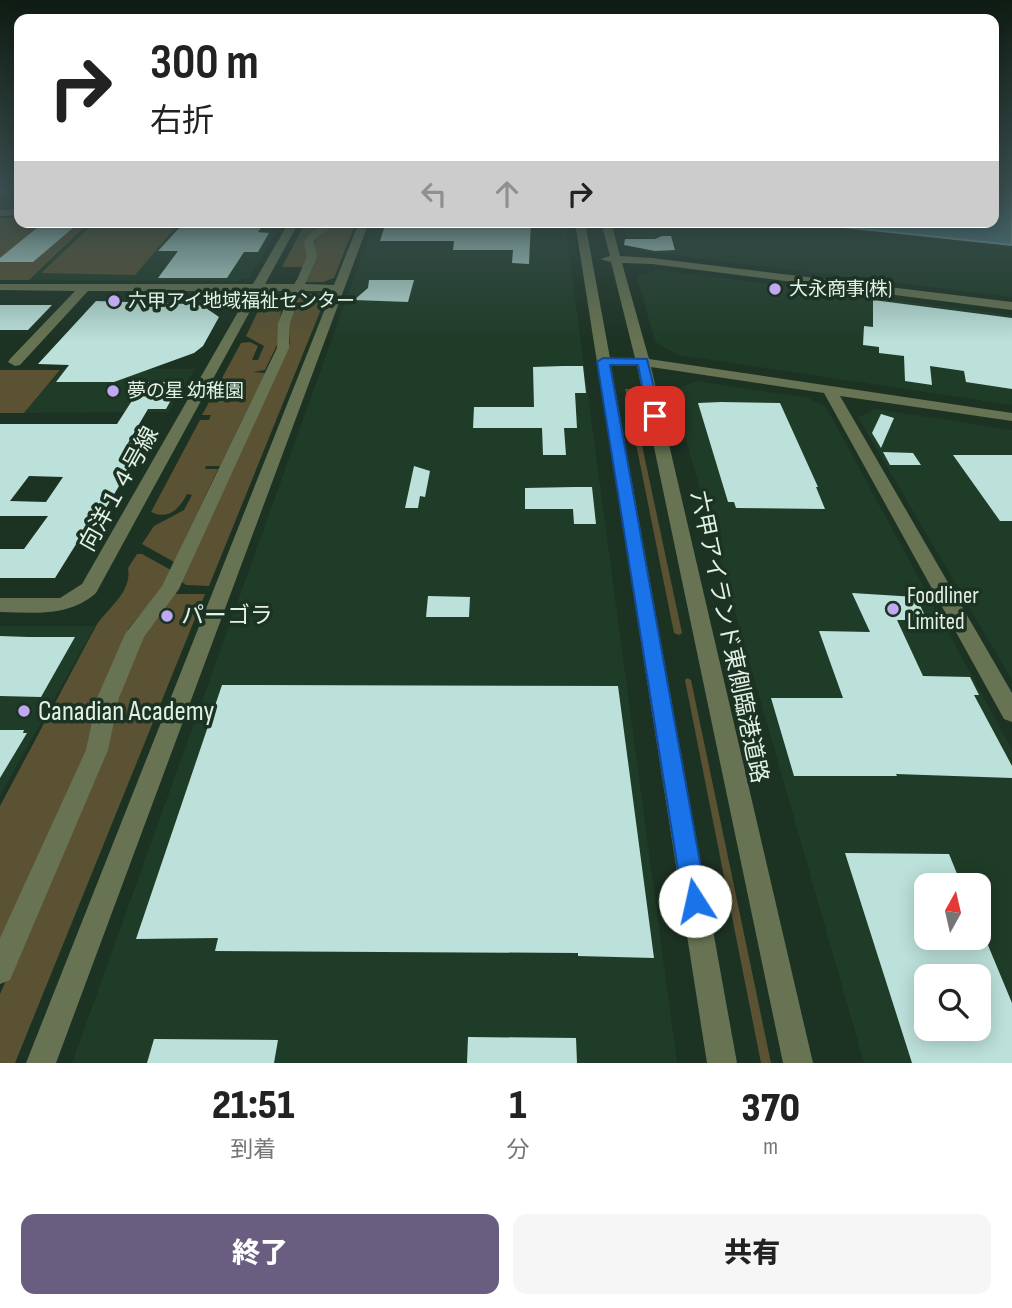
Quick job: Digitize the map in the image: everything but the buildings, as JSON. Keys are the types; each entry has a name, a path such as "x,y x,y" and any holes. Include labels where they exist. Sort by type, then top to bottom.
{"street":[{"name":"向洋１４号線","path":"0,605 64,604 83,594 283,242"},
{"path":"0,970 97,750 108,698 116,675 135,634 175,579 282,348 284,323 312,257 309,242"},
{"path":"41,1063 356,242"},
{"path":"584,242 722,1063"},
{"name":"六甲アイランド東側臨港道路","path":"610,242 643,362 798,1063"},
{"path":"587,258 652,261 1012,306"},
{"path":"0,287 338,288"},
{"path":"15,362 85,287"},
{"path":"603,362 643,362 1012,417"},
{"path":"829,389 1012,713"}],"shaded area":[{"path":"0,242 69,242 29,280 0,280"},
{"path":"70,242 271,242 250,277 236,281 29,280"},
{"path":"74,242 163,242 135,275 41,273"},
{"path":"295,242 312,242 305,267 282,267"},
{"path":"315,242 348,242 334,278 323,282 305,282"},
{"path":"367,242 567,242 677,1063 72,1063"},
{"path":"628,242 980,242 1012,245 1012,297 647,252 629,245"},
{"path":"658,270 1012,315 1012,405 678,355 655,342 637,276"},
{"path":"299,294 326,297 209,586 186,585 182,582 290,343 290,319"},
{"path":"281,310 278,343 265,370 253,372 265,373 220,466 206,466 205,469 218,469 174,562 142,544 154,526 184,510 192,495 187,494 177,509 168,514 151,512 200,420 209,420 211,415 202,415 241,343 250,342 258,346 252,360 258,360 264,346 246,336 258,311"},
{"name":"夢の星 幼稚園","path":"63,369 195,369 168,412 24,413"},
{"path":"0,370 60,370 24,413 0,413"},
{"path":"697,381 808,398 826,407 1012,750 1012,1063 864,1063 672,391"},
{"path":"625,389 630,389 682,633 679,635 674,633"},
{"path":"876,409 1012,430 1012,680 858,417"},
{"path":"137,554 142,554 171,570 160,590 129,628 103,687 85,757 0,939 0,806 96,626 123,592 128,568"},
{"path":"174,594 205,594 15,1063 0,1063 0,994 102,762 135,647"},
{"name":"Canadian Academy","path":"0,626 95,626 0,796"},
{"path":"685,680 691,680 771,1063 761,1063"}],"water":[{"path":"980,242 1012,242 1012,245"}],"place":[{"name":"大永商事(株)","path":"775,289"},
{"name":"六甲アイ地域福祉センター","path":"114,301"},
{"name":"夢の星 幼稚園","path":"113,391"},
{"name":"Foodliner Limited","path":"893,609"},
{"name":"パーゴラ","path":"167,616"},
{"name":"Canadian Academy","path":"24,711"}],"route":[{"path":"655,416 643,362 603,362 695,901"}]}
